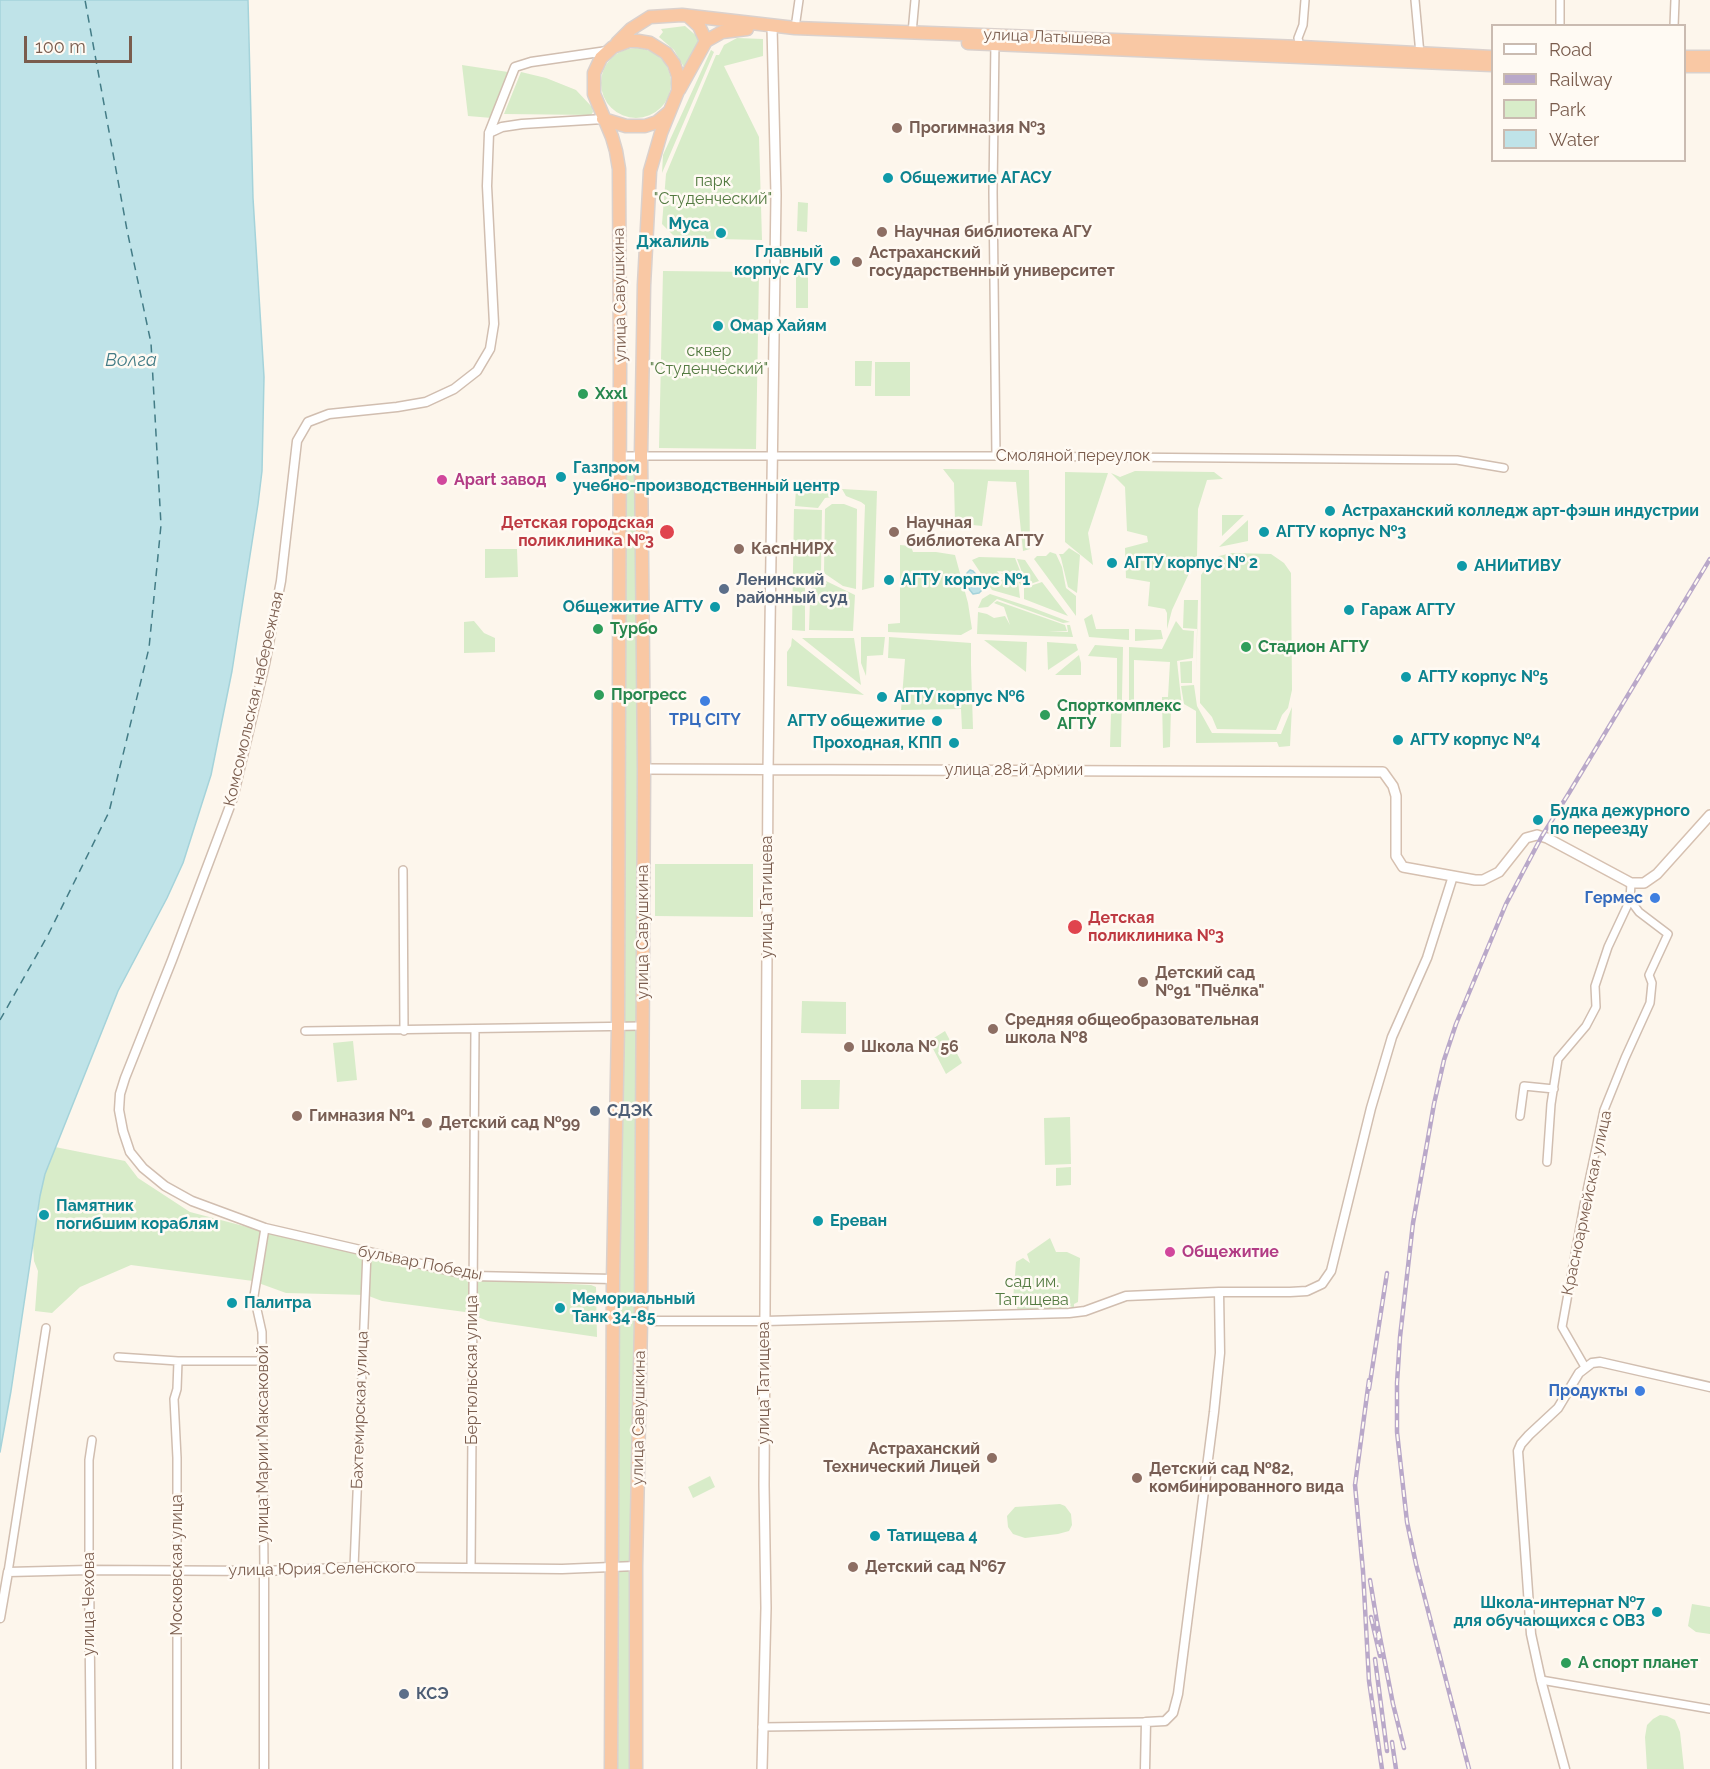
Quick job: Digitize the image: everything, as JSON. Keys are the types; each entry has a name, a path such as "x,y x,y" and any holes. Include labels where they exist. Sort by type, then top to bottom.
{"highway":[{"name":"улица Латышева","path":"611,49 631,29 650,16 688,16 805,34 1301,52 1420,58 1491,65"},
{"path":"603,119 626,126 645,126 657,122 668,112 706,41 699,26 688,16"},
{"name":"улица Латышева","path":"706,41 722,32 744,28 912,33 995,40"},
{"path":"611,49 629,41 638,41 650,43 666,53 674,64 678,76 677,95"},
{"name":"улица Савушкина","path":"611,49 601,58 594,74 594,94 616,151 619,169 618,1026 612,1279 611,1769"},
{"name":"улица Латышева","path":"1420,58 1491,57"},
{"path":"1686,57 1710,57"},
{"path":"1686,66 1710,66"},
{"name":"улица Савушкина","path":"636,1769 636,1566 641,1322 643,1026 644,770 641,456 644,285 650,171 661,134 677,95"}],"main road":[{"name":"улица Татищева","path":"762,1769 766,1608 764,1485 768,770 776,195 772,28"},
{"name":"улица 28-й Армии","path":"644,770 1383,772 1393,786 1396,796 1396,856 1403,867 1453,876"},
{"path":"1453,876 1474,880 1483,880 1492,876 1499,872 1526,838 1537,835 1547,838 1631,883 1644,883 1657,874 1710,814"}],"street":[{"path":"795,28 799,0"},
{"path":"912,33 915,0"},
{"path":"1301,52 1298,38 1303,25 1305,0"},
{"path":"1415,0 1420,58"},
{"path":"1560,0 1560,24"},
{"path":"1674,24 1675,0"},
{"path":"995,40 993,192 996,456"},
{"path":"489,133 515,67 531,62 611,49"},
{"path":"489,133 502,127 522,124 603,119"},
{"name":"Комсомольская набережная","path":"265,1228 192,1201 165,1186 143,1168 130,1152 123,1131 119,1110 120,1094 233,798 265,664 281,581 297,441 308,422 329,414 426,402 454,389 477,371 490,349 494,324 488,186 489,133"},
{"name":"Смоляной переулок","path":"620,456 1456,460 1504,468"},
{"path":"403,870 404,1030"},
{"path":"641,1322 765,1322 1069,1313 1085,1311 1126,1296 1308,1291 1322,1284 1331,1272 1371,1108 1392,1037 1427,958 1453,876"},
{"path":"1547,1162 1558,1059 1586,1026 1596,1007 1594,986 1608,947 1630,900 1631,883"},
{"name":"Красноармейская улица","path":"1585,1367 1562,1327 1584,1205 1604,1110 1650,1003 1652,983 1649,975 1668,934 1639,912 1630,900"},
{"path":"305,1031 643,1026"},
{"name":"Бертюльская улица","path":"471,1568 475,1029"},
{"path":"1520,1116 1524,1086 1554,1089"},
{"name":"бульвар Победы","path":"265,1228 473,1276 612,1279"},
{"name":"улица Марии Максаковой","path":"264,1769 262,1332 254,1296 265,1228"},
{"name":"Бахтемирская улица","path":"354,1567 367,1252"},
{"path":"762,1727 1146,1722 1164,1721 1173,1713 1178,1694 1220,1353 1219,1292"},
{"path":"0,1618 46,1328"},
{"path":"118,1357 178,1361 262,1361"},
{"name":"Московская улица","path":"177,1769 177,1458 174,1399 177,1389 178,1361"},
{"path":"1565,1769 1531,1634 1518,1451 1529,1435 1558,1408 1574,1380 1585,1367 1600,1362 1710,1387"},
{"name":"улица Чехова","path":"91,1769 89,1460 92,1440"},
{"name":"улица Юрия Селенского","path":"8,1572 264,1571 354,1567 562,1569 636,1566"},
{"path":"1541,1680 1710,1709"},
{"path":"1145,1769 1146,1722"}],"green space":[{"path":"685,26 699,38 699,45 685,69 674,50 659,37 663,32 661,29"},
{"name":"парк \"Студенческий\"","path":"737,38 763,39 763,56 724,66 759,137 762,240 676,238 662,224 666,174 716,55 719,55 724,45"},
{"path":"636,48 649,51 661,58 668,70 671,83 668,96 661,108 649,115 636,118 623,115 611,108 604,96 601,83 604,70 611,58 623,51"},
{"path":"711,50 714,52 662,173 663,155"},
{"path":"462,65 508,72 492,118 468,116"},
{"path":"521,72 546,78 576,90 592,107 593,112 591,115 504,114"},
{"path":"798,202 808,203 807,232 797,231"},
{"name":"сквер \"Студенческий\"","path":"663,271 759,272 756,449 659,448"},
{"path":"796,271 808,271 808,308 796,308"},
{"path":"855,361 872,361 871,386 855,386"},
{"path":"875,362 910,362 910,396 875,396"},
{"path":"622,459 638,459 643,1026 636,1769 611,1769"},
{"path":"943,469 1029,470 1030,549 1023,551 1016,482 988,481 982,526 955,523 954,483"},
{"path":"1135,471 1214,472 1223,479 1207,480 1198,509 1197,556 1172,610 1167,629 1165,609 1148,606 1150,582 1126,578 1125,548 1148,542 1147,536 1127,531 1125,487 1111,473 1120,477"},
{"path":"1065,472 1108,473 1088,533 1093,565 1065,542"},
{"path":"796,487 832,488 833,497 825,498 818,508 795,506"},
{"path":"842,489 877,491 874,587 862,590 865,505 846,496"},
{"path":"832,504 844,504 857,509 856,589 843,586 824,573 825,509"},
{"path":"794,509 822,510 821,574 809,579 805,588 805,631 792,630"},
{"path":"1222,515 1244,515 1222,536"},
{"path":"1248,520 1248,541 1219,547 1222,544"},
{"path":"900,545 911,546 913,552 955,555 968,603 972,629 961,635 888,632 888,624 900,623"},
{"path":"1069,548 1080,555 1077,593 1068,587 1059,554 1063,554"},
{"path":"485,549 517,549 518,577 485,578"},
{"path":"1050,552 1056,554 1062,567 1066,588 1076,596 1076,616 1034,559 1037,556 1046,556"},
{"name":"Стадион АГТУ","path":"1232,553 1271,554 1284,563 1291,573 1292,690 1288,708 1282,715 1276,730 1217,729 1212,717 1200,703 1201,575 1210,562 1219,556"},
{"path":"979,557 1015,558 1021,573 997,571 1003,580 1018,580 1017,577 1006,578 1001,573 1023,575 1017,559 1025,560 1039,581 1022,587 1018,581 1020,598 992,590 972,560"},
{"path":"826,581 855,595 853,631 809,630 810,599 822,602 829,595 823,600 817,599 812,595 811,589 817,582 827,584"},
{"path":"1042,582 1068,616 1024,599 1024,588"},
{"path":"990,594 1070,622 1063,623 997,599 988,607 978,608 982,599"},
{"path":"1184,600 1198,600 1196,679 1197,629 1183,628"},
{"path":"997,601 1065,625 1067,631 1048,631 1068,632 1067,625 1070,625 1073,637 977,634 978,612 994,618 1005,616 1010,625 1004,607 994,603"},
{"path":"1092,614 1096,629 1129,629 1129,640 1089,637 1084,619"},
{"path":"474,621 484,633 495,638 495,652 464,653 464,622"},
{"path":"1176,621 1183,630 1194,631 1193,658 1177,661 1182,707 1171,707 1170,747 1163,748 1162,697 1168,697 1170,662 1134,660 1134,700 1129,700 1129,647 1162,649"},
{"path":"1135,629 1161,630 1163,639 1135,641"},
{"path":"861,637 885,637 883,655 867,656 866,676 861,663"},
{"path":"889,637 971,643 973,729 962,729 961,709 901,710 905,659 888,658"},
{"path":"792,638 864,695 787,686 787,652"},
{"path":"802,638 854,638 861,685"},
{"path":"984,640 1027,642 1026,672"},
{"path":"1047,642 1076,644 1078,650 1048,670"},
{"path":"1095,645 1123,647 1121,747 1110,747 1111,714 1117,703 1117,658 1088,656"},
{"path":"1079,655 1081,675 1055,675"},
{"path":"1192,661 1192,683 1181,683 1180,662"},
{"path":"1194,685 1197,706 1212,733 1281,734 1292,707 1290,746 1279,747 1277,742 1196,743 1196,711 1184,704 1181,686"},
{"path":"655,864 753,864 753,917 655,916"},
{"path":"802,1001 846,1002 846,1034 801,1033"},
{"path":"945,1031 962,1063 946,1074 929,1041"},
{"path":"353,1041 357,1080 337,1082 333,1043"},
{"path":"801,1080 840,1080 839,1109 801,1109"},
{"path":"1070,1117 1071,1164 1045,1165 1044,1118"},
{"path":"55,1147 125,1161 138,1178 190,1212 259,1230 470,1279 591,1285 596,1287 597,1337 488,1321 465,1312 382,1301 366,1295 286,1293 253,1281 131,1265 80,1287 52,1313 35,1311 38,1271 34,1261 33,1245 40,1196"},
{"path":"1071,1167 1071,1185 1056,1186 1056,1168"},
{"name":"сад им. Татищева","path":"1050,1238 1056,1252 1067,1252 1080,1258 1078,1302 1074,1304 1074,1308 1068,1305 1067,1310 1018,1310 1013,1300 1016,1262 1023,1258 1030,1263 1027,1254"},
{"path":"710,1476 715,1487 693,1498 688,1487"},
{"path":"1060,1504 1065,1506 1071,1514 1072,1525 1069,1531 1025,1538 1013,1534 1008,1527 1007,1516 1015,1507"},
{"path":"1692,1604 1710,1607 1710,1634 1696,1632 1688,1626"},
{"path":"1660,1715 1675,1720 1680,1732 1684,1769 1647,1769 1645,1737 1647,1725"}],"water":[{"name":"Волга","path":"0,0 248,0 253,198 264,377 262,471 258,504 232,671 211,775 183,863 118,991 45,1174 0,1452"},
{"path":"970,570 984,584 984,588 979,593 973,594 969,589 966,580"}],"ferry route":[{"path":"0,1020 48,935 109,812 149,648 161,525 151,343 127,230 85,0"}],"railway":[{"path":"1469,1769 1407,1522 1397,1432 1400,1337 1413,1223 1434,1104 1444,1060 1456,1024 1506,904 1542,836 1710,559"},
{"path":"1369,1389 1387,1273"},
{"path":"1369,1380 1355,1485 1363,1571 1369,1681 1382,1769"},
{"path":"1370,1580 1377,1622"},
{"path":"1371,1617 1380,1656 1377,1622 1404,1748"},
{"path":"1375,1659 1387,1751"},
{"path":"1392,1742 1396,1769"}],"place":[{"name":"Прогимназия №3","path":"897,128"},
{"name":"Общежитие АГАСУ","path":"888,178"},
{"name":"Научная библиотека АГУ","path":"882,232"},
{"name":"Муса Джалиль","path":"721,233"},
{"name":"Главный корпус АГУ","path":"835,261"},
{"name":"Астраханский государственный университет","path":"857,262"},
{"name":"Омар Хайям","path":"718,326"},
{"name":"Xxxl","path":"583,394"},
{"name":"Газпром учебно-производственный центр","path":"561,477"},
{"name":"Apart завод","path":"442,480"},
{"name":"Астраханский колледж арт-фэшн индустрии","path":"1330,511"},
{"name":"Детская городская поликлиника №3","path":"667,532"},
{"name":"Научная библиотека АГТУ","path":"894,532"},
{"name":"АГТУ корпус №3","path":"1264,532"},
{"name":"КаспНИРХ","path":"739,549"},
{"name":"АГТУ корпус № 2","path":"1112,563"},
{"name":"АНИиТИВУ","path":"1462,566"},
{"name":"АГТУ корпус №1","path":"889,580"},
{"name":"Ленинский районный суд","path":"724,589"},
{"name":"Общежитие АГТУ","path":"715,607"},
{"name":"Гараж АГТУ","path":"1349,610"},
{"name":"Турбо","path":"598,629"},
{"name":"Стадион АГТУ","path":"1246,647"},
{"name":"АГТУ корпус №5","path":"1406,677"},
{"name":"Прогресс","path":"599,695"},
{"name":"АГТУ корпус №6","path":"882,697"},
{"name":"ТРЦ CITY","path":"705,701"},
{"name":"Спорткомплекс АГТУ","path":"1045,715"},
{"name":"АГТУ общежитие","path":"937,721"},
{"name":"АГТУ корпус №4","path":"1398,740"},
{"name":"Проходная, КПП","path":"954,743"},
{"name":"Будка дежурного по переезду","path":"1538,820"},
{"name":"Гермес","path":"1655,898"},
{"name":"Детская поликлиника №3","path":"1075,927"},
{"name":"Детский сад №91 \"Пчёлка\"","path":"1143,982"},
{"name":"Средняя общеобразовательная школа №8","path":"993,1029"},
{"name":"Школа № 56","path":"849,1047"},
{"name":"СДЭК","path":"595,1111"},
{"name":"Гимназия №1","path":"297,1116"},
{"name":"Детский сад №99","path":"427,1123"},
{"name":"Памятник погибшим кораблям","path":"44,1215"},
{"name":"Ереван","path":"818,1221"},
{"name":"Общежитие","path":"1170,1252"},
{"name":"Палитра","path":"232,1303"},
{"name":"Мемориальный Танк 34-85","path":"560,1308"},
{"name":"Продукты","path":"1640,1391"},
{"name":"Астраханский Технический Лицей","path":"992,1458"},
{"name":"Детский сад №82, комбинированного вида","path":"1137,1478"},
{"name":"Татищева 4","path":"875,1536"},
{"name":"Детский сад №67","path":"853,1567"},
{"name":"Школа-интернат №7 для обучающихся с ОВЗ","path":"1657,1612"},
{"name":"А спорт планет","path":"1566,1663"},
{"name":"КСЭ","path":"404,1694"}]}
